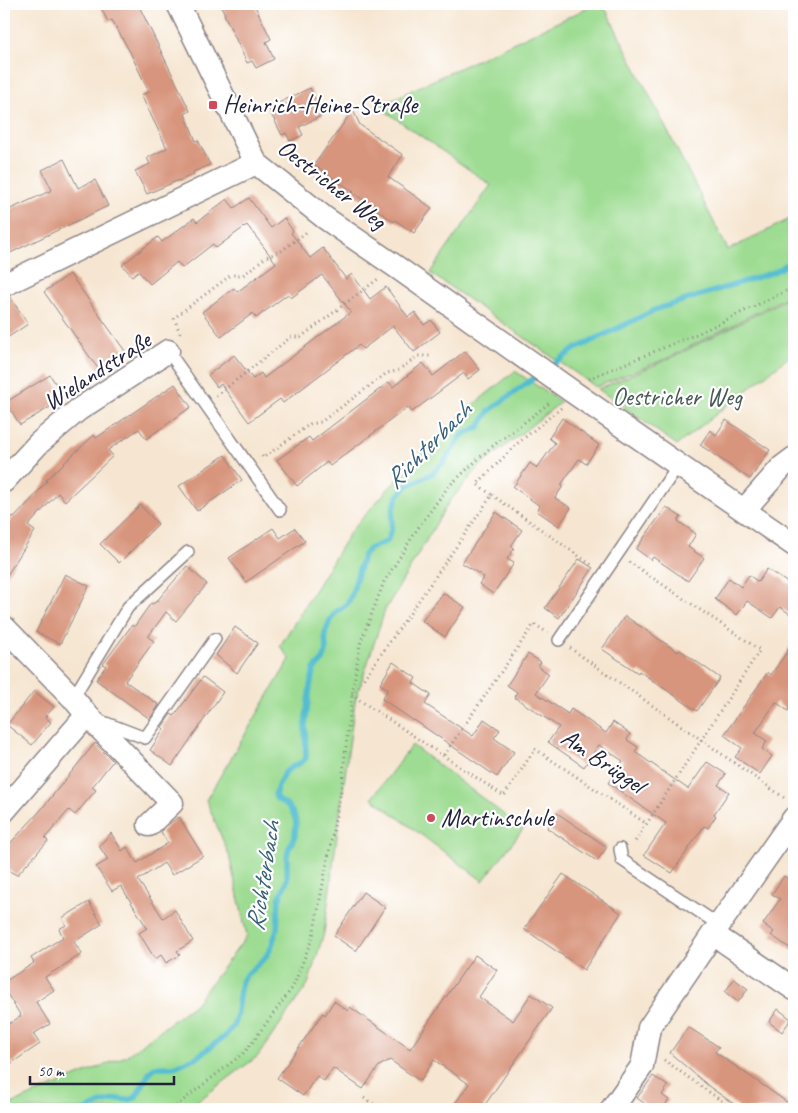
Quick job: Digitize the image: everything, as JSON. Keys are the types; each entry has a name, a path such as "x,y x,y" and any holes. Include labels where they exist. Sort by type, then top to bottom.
{"street":[{"name":"Oestricher Weg","path":"178,4 256,163 325,218 794,545"},
{"path":"4,285 256,163"},
{"name":"Wielandstraße","path":"4,481 39,443 78,410 175,346"},
{"path":"744,510 782,467 794,458"},
{"path":"4,627 172,803 148,825"},
{"path":"4,811 87,715"},
{"path":"612,1109 642,1066 649,1028 716,930 790,809"},
{"path":"716,930 794,989"}],"lane":[{"name":"Wielandstraße","path":"175,346 280,510"},
{"path":"559,640 679,464"},
{"path":"73,698 128,607 188,552"},
{"path":"87,715 145,738 215,639"},
{"path":"621,855 716,930"}],"path":[{"name":"Wielandstraße","path":"175,346 174,318 231,275 242,275 266,257 281,251 325,218"},
{"name":"Oestricher Weg","path":"216,396 291,337 301,337 395,266"},
{"path":"172,1109 245,1052 293,987 314,936 341,790 360,644 384,582 418,528 448,487 490,449 569,389 595,376 699,333 794,287"},
{"path":"257,450 263,458 310,424 321,422 387,372 397,371 418,356 431,356"},
{"path":"569,389 478,484 604,573"},
{"path":"352,695 492,495"},
{"path":"617,554 760,650 701,741"},
{"path":"352,695 444,755 534,624 701,741 790,809"},
{"name":"Am Brüggel","path":"621,855 647,824 701,741"},
{"name":"Am Brüggel","path":"444,755 504,796 536,749 647,824"},
{"path":"646,1046 732,1109"},
{"path":"364,1098 381,1109"}],"green space":[{"path":"596,4 603,4 728,250 794,217 794,293 670,357 596,387 430,273 491,185 378,106"},
{"name":"Oestricher Weg","path":"794,295 794,353 677,445 598,389 671,358"},
{"path":"515,371 561,402 480,466 449,502 385,610 355,701 324,933 308,984 258,1056 202,1098 183,1109 4,1109 4,1107 126,1056 195,1004 247,936 229,855 206,800 290,659 280,646 351,531 389,488 463,413"},
{"path":"412,745 523,829 483,881 372,798"}],"building":[{"path":"99,4 138,4 190,111 185,114 196,141 198,140 210,165 193,172 194,174 179,181 147,194 135,171 150,164 147,158 167,148 141,95 149,92 112,20 108,22"},
{"path":"220,4 254,4 271,39 266,42 274,59 256,68 252,61 247,63"},
{"path":"310,88 323,115 299,127 303,135 290,141 286,133 282,135 268,108"},
{"path":"353,110 360,125 403,155 388,177 432,208 414,233 395,220 394,222 314,165"},
{"path":"64,159 78,188 95,180 108,206 4,256 4,212 52,190 42,170"},
{"path":"249,198 271,228 284,218 293,231 291,233 310,258 323,248 346,279 352,274 370,299 386,287 408,317 415,312 424,325 431,320 440,332 414,352 393,326 363,349 359,345 283,403 280,399 249,422 221,384 217,387 208,375 234,355 253,379 261,373 264,378 351,312 322,275 291,298 288,294 256,318 253,313 221,337 202,312 234,288 237,292 276,263 247,225 216,248 213,244 182,268 177,262 150,284 138,271 132,276 122,265 158,237 162,242 194,218 197,222 227,199 234,208"},
{"path":"70,274 125,351 99,370 44,292"},
{"path":"10,297 28,324 4,340 4,298"},
{"path":"465,351 480,370 468,379 464,373 412,412 408,407 330,466 327,462 297,486 277,460 309,437 312,441 389,382 393,387 423,363 433,376"},
{"path":"50,375 65,398 20,425 6,402"},
{"path":"175,384 191,407 146,439 139,429 108,450 113,456 65,501 58,493 28,526 35,531 4,580 4,530 13,516 15,517 30,501 46,480 94,435 96,438"},
{"path":"562,418 599,445 586,464 579,459 561,485 563,486 555,498 571,508 559,526 537,511 540,506 513,487 530,463 537,468 555,443 549,438"},
{"path":"726,420 770,450 750,479 700,445 710,430 716,435"},
{"path":"225,455 242,480 197,511 179,486"},
{"path":"140,505 158,524 119,563 100,544"},
{"path":"666,507 681,517 678,521 696,534 688,547 704,558 688,581 653,557 651,560 636,549"},
{"path":"496,512 522,530 511,546 514,549 507,559 514,563 493,594 479,584 484,577 462,563"},
{"path":"273,528 280,538 295,528 305,541 246,582 229,558"},
{"path":"579,559 593,568 559,618 545,608"},
{"path":"187,566 207,584 176,621 166,612 148,637 154,641 125,681 159,705 150,719 96,680 106,666 103,664 132,625 134,627 151,603 156,602"},
{"path":"767,569 794,587 794,617 780,607 772,618 747,601 737,615 715,599 729,578 741,587 749,575 758,582"},
{"path":"65,574 89,586 60,644 36,632"},
{"path":"443,593 465,607 445,637 422,621"},
{"path":"625,616 678,652 680,650 720,678 697,711 639,671 638,673 602,649"},
{"path":"235,627 258,643 237,673 216,655"},
{"path":"794,641 794,702 788,711 776,702 755,733 767,741 762,749 772,756 760,774 735,757 742,748 724,735 768,672 771,675"},
{"path":"528,654 541,662 538,666 549,674 536,693 568,714 571,709 606,733 613,722 630,734 627,740 638,747 635,752 688,789 707,762 726,774 718,785 729,792 714,814 716,816 708,828 704,826 672,873 644,855 666,823 608,783 623,761 599,745 584,767 548,742 559,727 514,697 517,692 507,685"},
{"path":"393,662 416,678 413,683 431,695 425,704 473,736 484,719 500,730 494,738 514,752 497,777 382,699 388,689 380,684"},
{"path":"203,677 223,692 172,766 150,750 164,729 162,727 171,714 174,716"},
{"path":"34,691 54,707 45,717 51,722 32,745 7,725"},
{"path":"95,743 113,761 92,787 96,790 75,815 69,810 45,838 48,841 17,875 11,872 4,865 4,850 40,811"},
{"path":"557,813 607,847 597,861 547,828"},
{"path":"179,817 203,856 172,875 164,863 138,880 163,918 175,910 193,941 177,951 180,955 166,963 161,955 155,959 139,933 147,928 121,886 112,891 96,867 108,860 99,846 111,833 122,851 127,847 137,863 168,843 161,832"},
{"path":"563,874 621,913 584,970 524,929"},
{"path":"784,876 792,881 794,877 794,951 771,935 774,932 763,924 780,899 772,894"},
{"path":"363,892 385,907 356,951 334,936"},
{"path":"89,902 102,924 74,942 82,954 45,977 54,990 36,1002 50,1024 33,1034 40,1044 4,1068 4,1027 21,1016 4,989 4,982 34,963 31,958 63,937 59,929 66,925 62,918"},
{"path":"475,955 497,970 479,997 513,1021 531,994 552,1008 482,1109 451,1109 469,1084 434,1060 420,1081 390,1060 379,1066 363,1089 333,1068 324,1081 317,1076 303,1096 277,1078 323,1013 325,1015 334,1001 348,1011 350,1007 410,1049"},
{"path":"734,979 748,989 738,1002 725,992"},
{"path":"778,1009 791,1019 782,1032 769,1022"},
{"path":"688,1027 719,1047 715,1052 794,1107 794,1109 741,1109 711,1088 670,1053"},
{"path":"653,1076 668,1086 662,1095 669,1100 662,1109 652,1109 637,1098"}],"waterway":[{"name":"Richterbach","path":"548,368 575,349 657,309 774,272 794,260"},
{"name":"Richterbach","path":"88,1109 101,1103 118,1099 128,1100 135,1098 149,1073 155,1067 174,1067 197,1057 225,1036 233,1026 241,983 246,975 265,958 271,948 277,929 279,899 287,880 287,856 295,836 296,821 288,806 277,799 275,795 286,771 306,758 305,725 310,686 314,669 323,660 326,652 325,633 330,620 335,613 347,604 352,594 363,556 369,549 387,541 391,531 393,509 398,495 407,486 433,473 444,462 462,435 479,427 489,411 538,375"}],"place":[{"name":"Heinrich-Heine-Straße","path":"213,105"},
{"name":"Martinschule","path":"431,818"}]}
